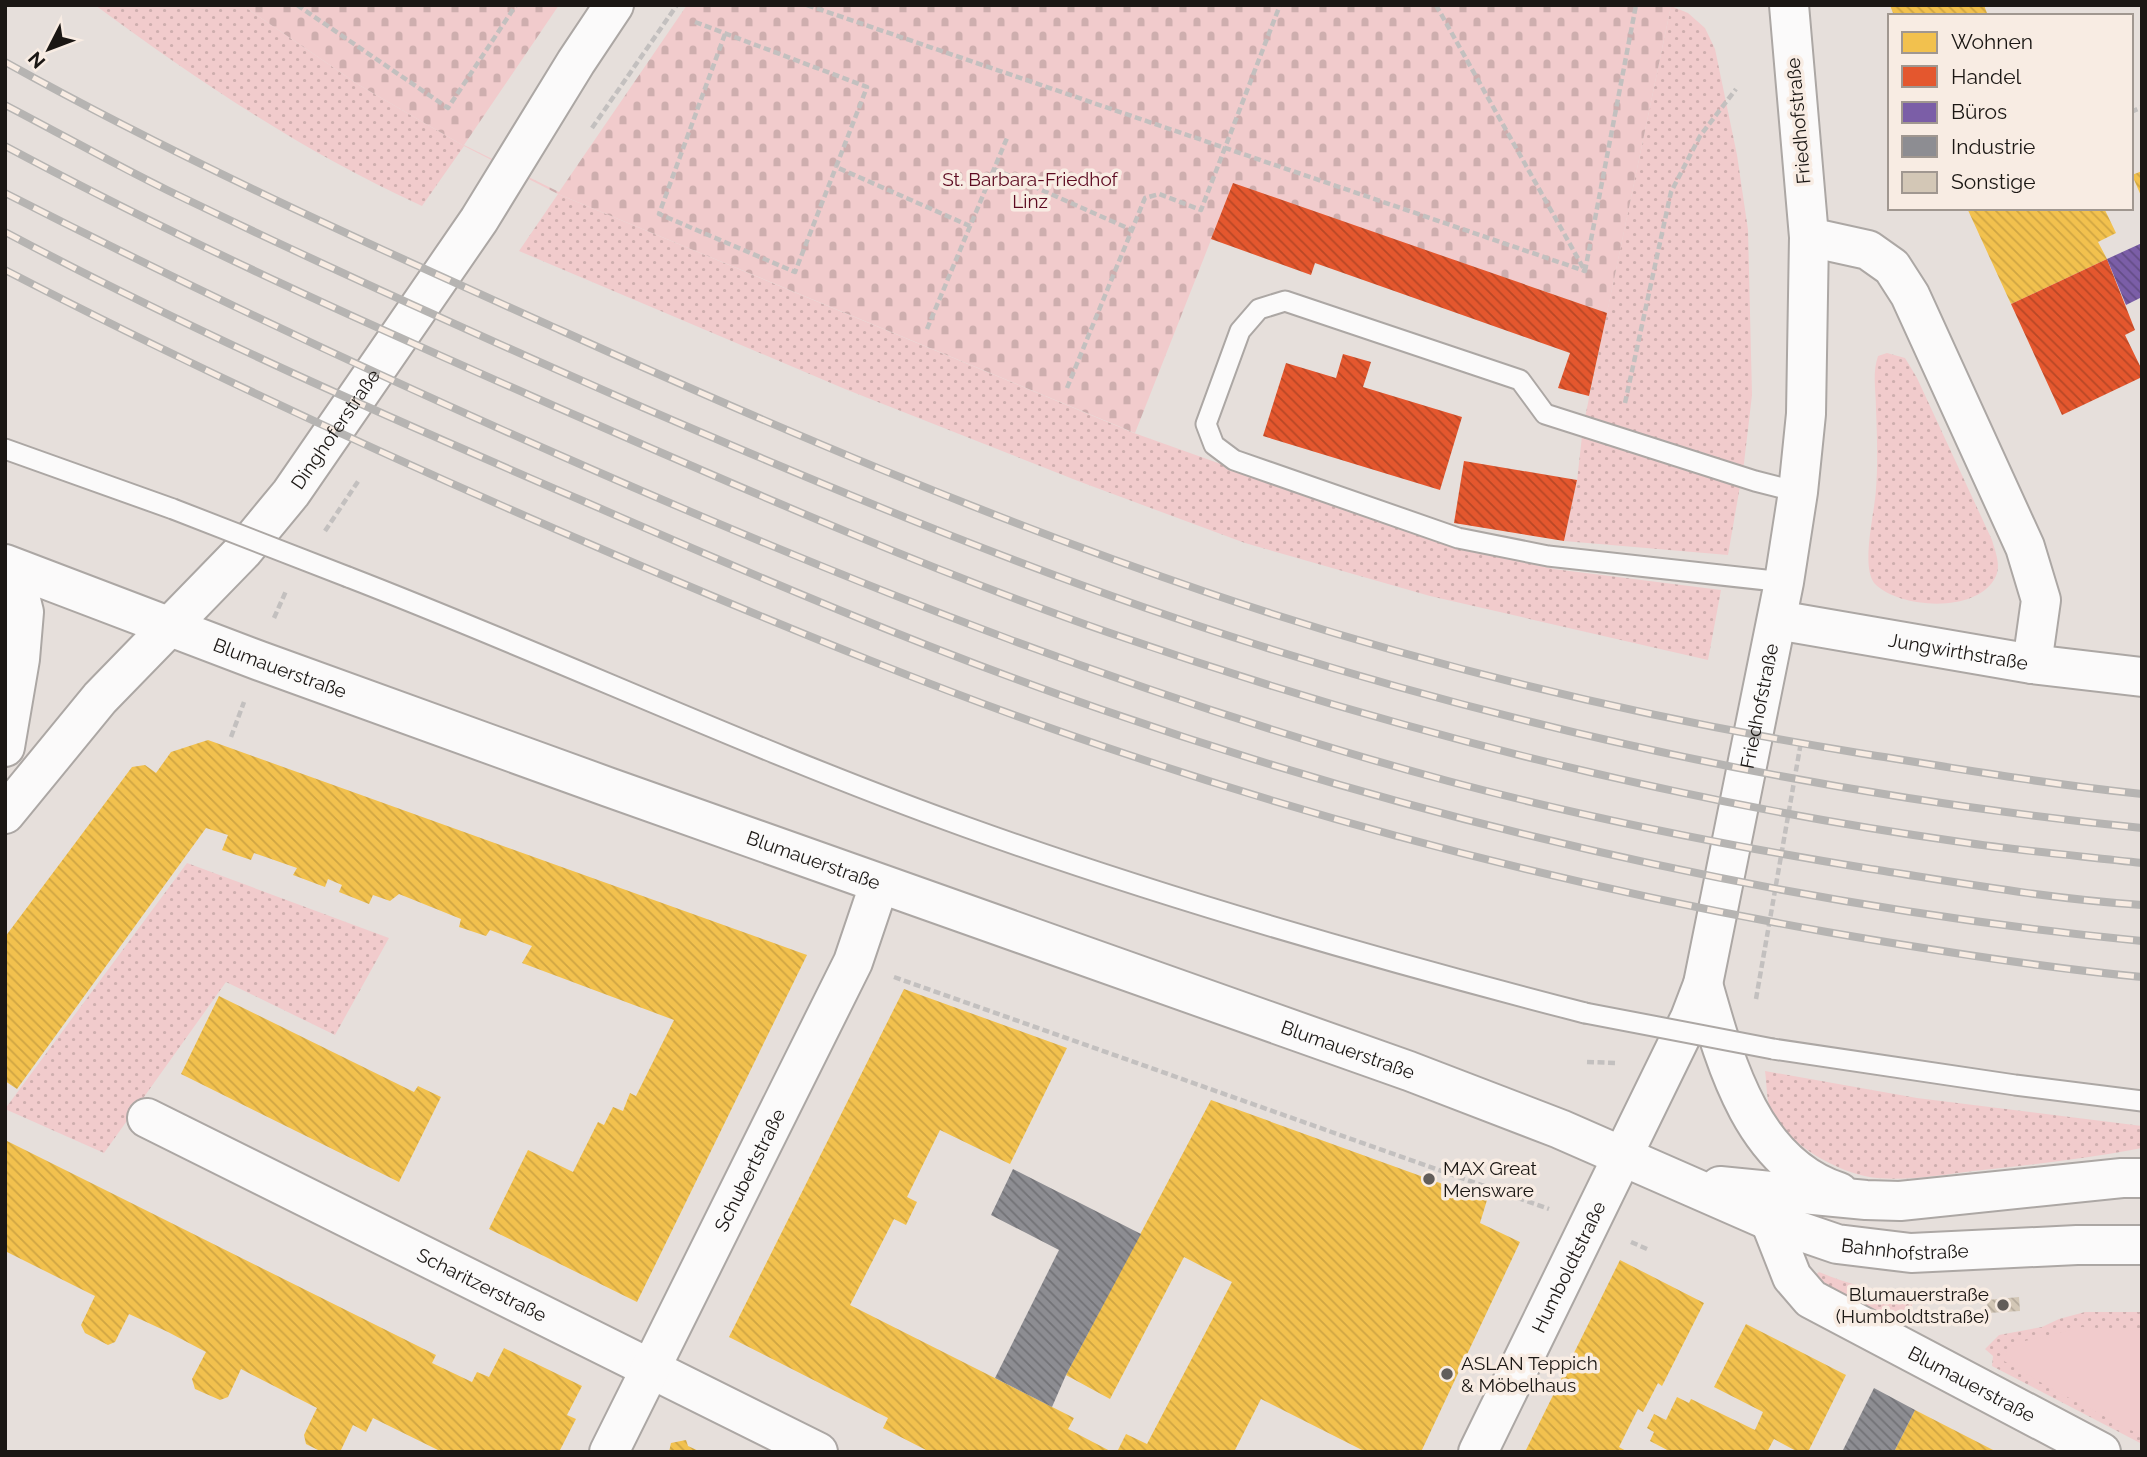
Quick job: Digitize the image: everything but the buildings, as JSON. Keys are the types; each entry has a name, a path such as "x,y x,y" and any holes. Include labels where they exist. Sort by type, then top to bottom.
{"main road":[{"name":"Dinghoferstraße","path":"5,814 100,698 244,550 291,493 479,220 614,5"},
{"name":"Friedhofstraße","path":"1623,1156 1690,1018 1703,984 1777,620 1797,492 1806,414 1809,237 1789,5"},
{"path":"1809,237 1868,250 1892,267 1910,295 2025,547 2040,600 2032,664"},
{"name":"Blumauerstraße","path":"5,564 880,885 1409,1072 1560,1129 1623,1156"},
{"path":"5,571 20,596 24,612 20,659 5,747"},
{"name":"Jungwirthstraße","path":"1777,620 2032,664 2142,677"},
{"name":"Schubertstraße","path":"609,1452 853,962 880,885"},
{"name":"Bahnhofstraße","path":"1703,984 1722,1051 1757,1126 1782,1157 1821,1186 1866,1200"},
{"name":"Scharitzerstraße","path":"146,1118 818,1452"},
{"name":"Bahnhofstraße","path":"1623,1156 1770,1221 1837,1244 1911,1253 2077,1245 2142,1245"},
{"name":"Humboldtstraße","path":"1478,1452 1623,1156"},
{"name":"Bahnhofstraße","path":"1679,1181 1755,1191 1900,1201 2109,1179 2142,1178"},
{"name":"Blumauerstraße","path":"1770,1221 1792,1277 1811,1299 2101,1452"}],"lane":[{"path":"1784,582 1548,555 1458,538 1234,460 1214,445 1206,424 1240,331 1259,309 1285,301 1520,380 1545,414 1797,492"},
{"path":"5,449 173,509 348,577 683,716 964,826 1261,924 1426,972 1585,1013 1773,1049 2142,1101"}],"path":[{"path":"298,5 449,108 516,5"},
{"path":"807,5 1585,271"},
{"path":"1067,388 1145,198 1159,194 1201,210 1280,5"},
{"path":"1436,5 1585,271"},
{"path":"1585,271 1636,5"},
{"path":"695,22 867,87 795,272 659,214 725,34"},
{"path":"1619,439 1632,367 1671,192 1700,136 1736,89"},
{"path":"928,329 1007,138"},
{"path":"836,167 971,226"},
{"path":"994,169 1132,230"},
{"path":"1756,988 1802,734"},
{"path":"884,974 1530,1202"},
{"path":"1587,1062 1615,1064 1623,1058"}],"green space":[{"path":"95,5 242,5 359,85 464,146 422,206 336,163 253,114"},
{"name":"St. Barbara-Friedhof Linz","path":"242,5 559,5 464,145 559,192 687,5 1671,6 1607,313 1233,184 1135,433 558,194 464,146 359,85"},
{"path":"1671,6 1688,13 1705,28 1715,49 1737,155 1748,230 1752,395 1744,463 1728,555 1564,541 1577,481 1583,427"},
{"path":"558,194 1134,433 1450,546 1554,569 1721,590 1708,660 1430,596 1245,543 1078,481 845,389 519,251"},
{"path":"1887,353 1905,358 1917,378 1992,540 1998,562 1996,576 1987,588 1973,597 1938,604 1902,599 1875,584 1871,576 1868,553 1877,469 1875,369 1878,356"},
{"path":"187,863 389,938 335,1035 226,982 104,1153 5,1109"},
{"path":"1765,1071 1917,1098 2142,1126 2142,1148 1925,1177 1889,1179 1863,1176 1818,1157 1791,1137 1770,1109"},
{"path":"1819,1272 1864,1287 1912,1292 1912,1308 1906,1319 1885,1311 1876,1316 1838,1297 1814,1276"},
{"path":"2085,1312 2142,1312 2142,1444 1992,1366 1993,1356 1985,1349 1999,1335 2042,1327"},
{"path":"2082,1327 2142,1331 2142,1436 2004,1361 2009,1345"}],"railway":[{"path":"5,62 141,134 280,202 640,366 880,469 1042,533 1206,592 1448,665 1694,723 2035,781 2142,794"},
{"path":"5,105 146,180 226,218 644,408 949,535 1182,620 1261,646 1477,708 1697,760 1918,800 2142,828"},
{"path":"5,146 211,250 491,378 697,468 971,582 1214,668 1424,730 1637,783 1853,825 1984,845 2142,863"},
{"path":"5,193 364,367 688,511 1009,639 1227,715 1448,781 1658,830 1972,885 2142,905"},
{"path":"5,232 219,339 510,469 840,610 969,662 1100,709 1355,789 1614,855 1745,883 1877,906 2009,926 2142,941"},
{"path":"5,270 307,418 613,554 871,661 1132,756 1303,810 1563,878 1827,932 2023,963 2142,977"}],"place":[{"name":"MAX Great Mensware","path":"1429,1179"},
{"name":"Blumauerstraße (Humboldtstraße)","path":"2003,1305"},
{"name":"ASLAN Teppich & Möbelhaus","path":"1447,1374"}]}
